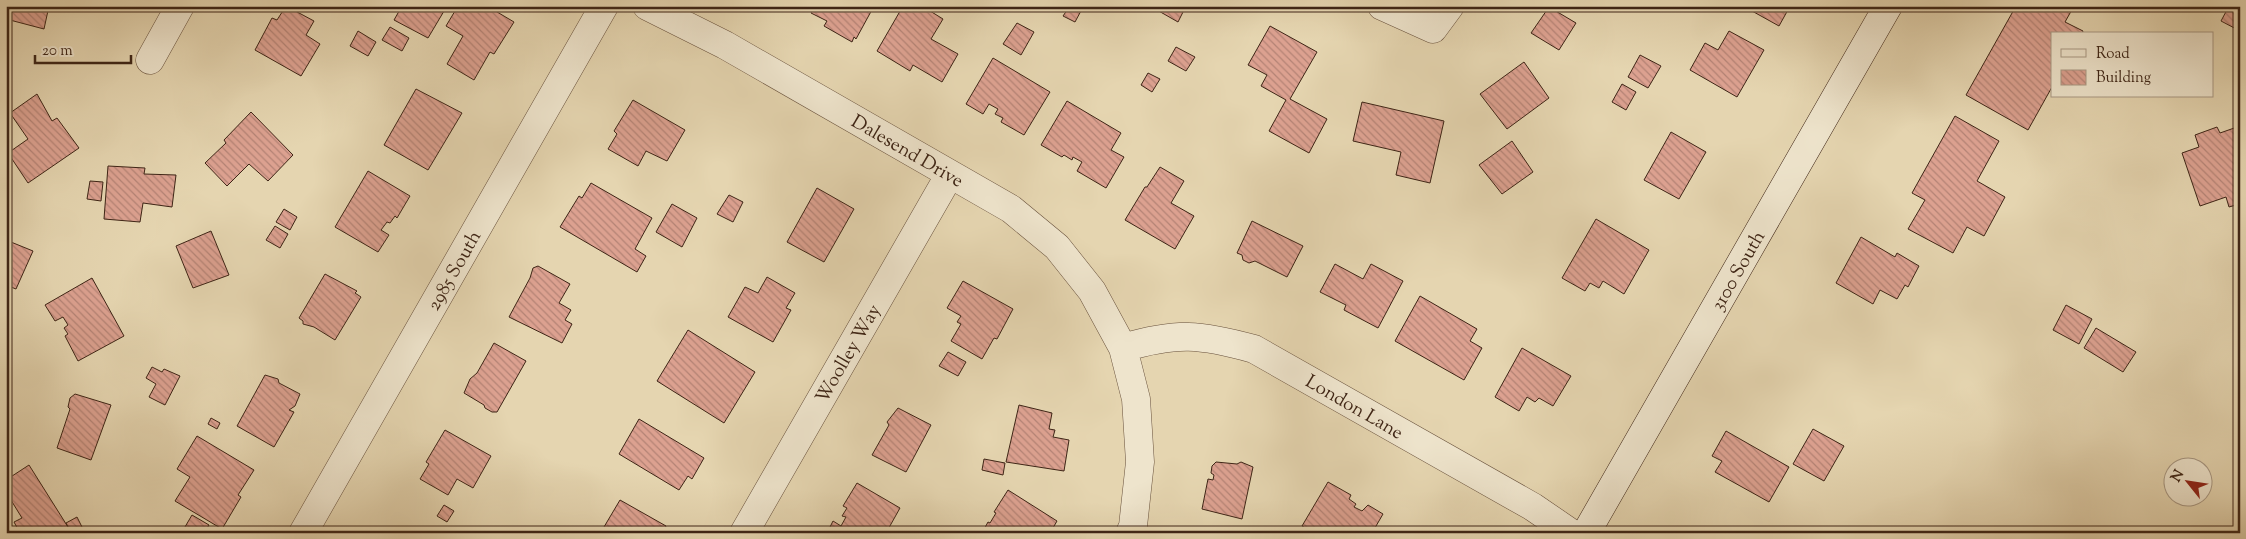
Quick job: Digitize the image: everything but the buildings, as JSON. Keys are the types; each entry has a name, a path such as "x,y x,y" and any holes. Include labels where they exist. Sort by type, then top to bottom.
{"street":[{"path":"150,60 180,6"},
{"name":"2985 South","path":"303,533 604,6"},
{"name":"Dalesend Drive","path":"647,6 725,45 1011,209 1057,247 1092,291 1123,348 1136,399 1140,462 1133,526 1130,533"},
{"path":"1382,6 1434,29 1450,6"},
{"name":"3100 South","path":"1586,533 1888,6"},
{"name":"Woolley Way","path":"744,533 950,174"},
{"name":"London Lane","path":"1123,348 1156,338 1190,336 1220,339 1254,349 1533,507 1571,533"}]}
